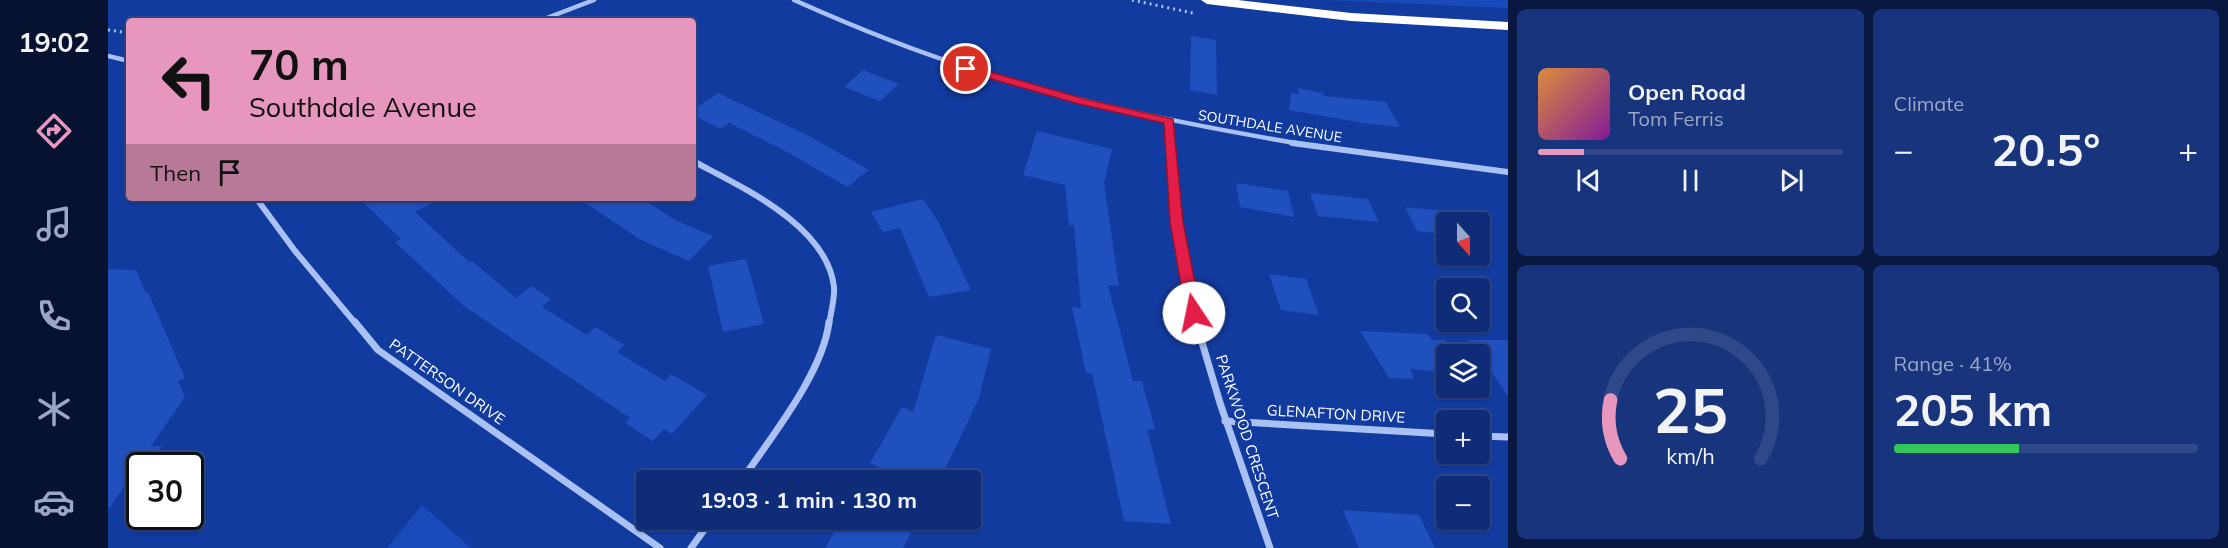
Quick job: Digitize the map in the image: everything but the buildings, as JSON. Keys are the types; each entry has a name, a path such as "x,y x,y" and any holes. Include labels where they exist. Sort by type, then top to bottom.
{"highway":[{"path":"1207,0 1351,17 1508,26"}],"street":[{"path":"547,18 594,0"},
{"name":"SOUTHDALE AVENUE","path":"794,0 884,41 949,63 1083,101 1169,121 1320,147 1508,172"},
{"path":"108,56 126,60"},
{"name":"PARKWOOD CRESCENT","path":"1169,121 1177,222 1194,313 1225,421 1270,548"},
{"path":"696,163 736,184 794,221 823,253 834,287 826,341 797,398 749,470"},
{"name":"PATTERSON DRIVE","path":"258,201 295,251 378,350 660,548"},
{"name":"GLENAFTON DRIVE","path":"1225,421 1436,433"},
{"path":"1490,436 1508,437"},
{"path":"691,548 704,530"}],"path":[{"path":"108,30 126,33"}],"shaded area":[{"path":"1326,0 1508,0 1508,8"},
{"path":"422,505 471,548 387,548"}],"route":[{"path":"966,69 1083,101 1169,121 1177,222 1194,313"}]}
